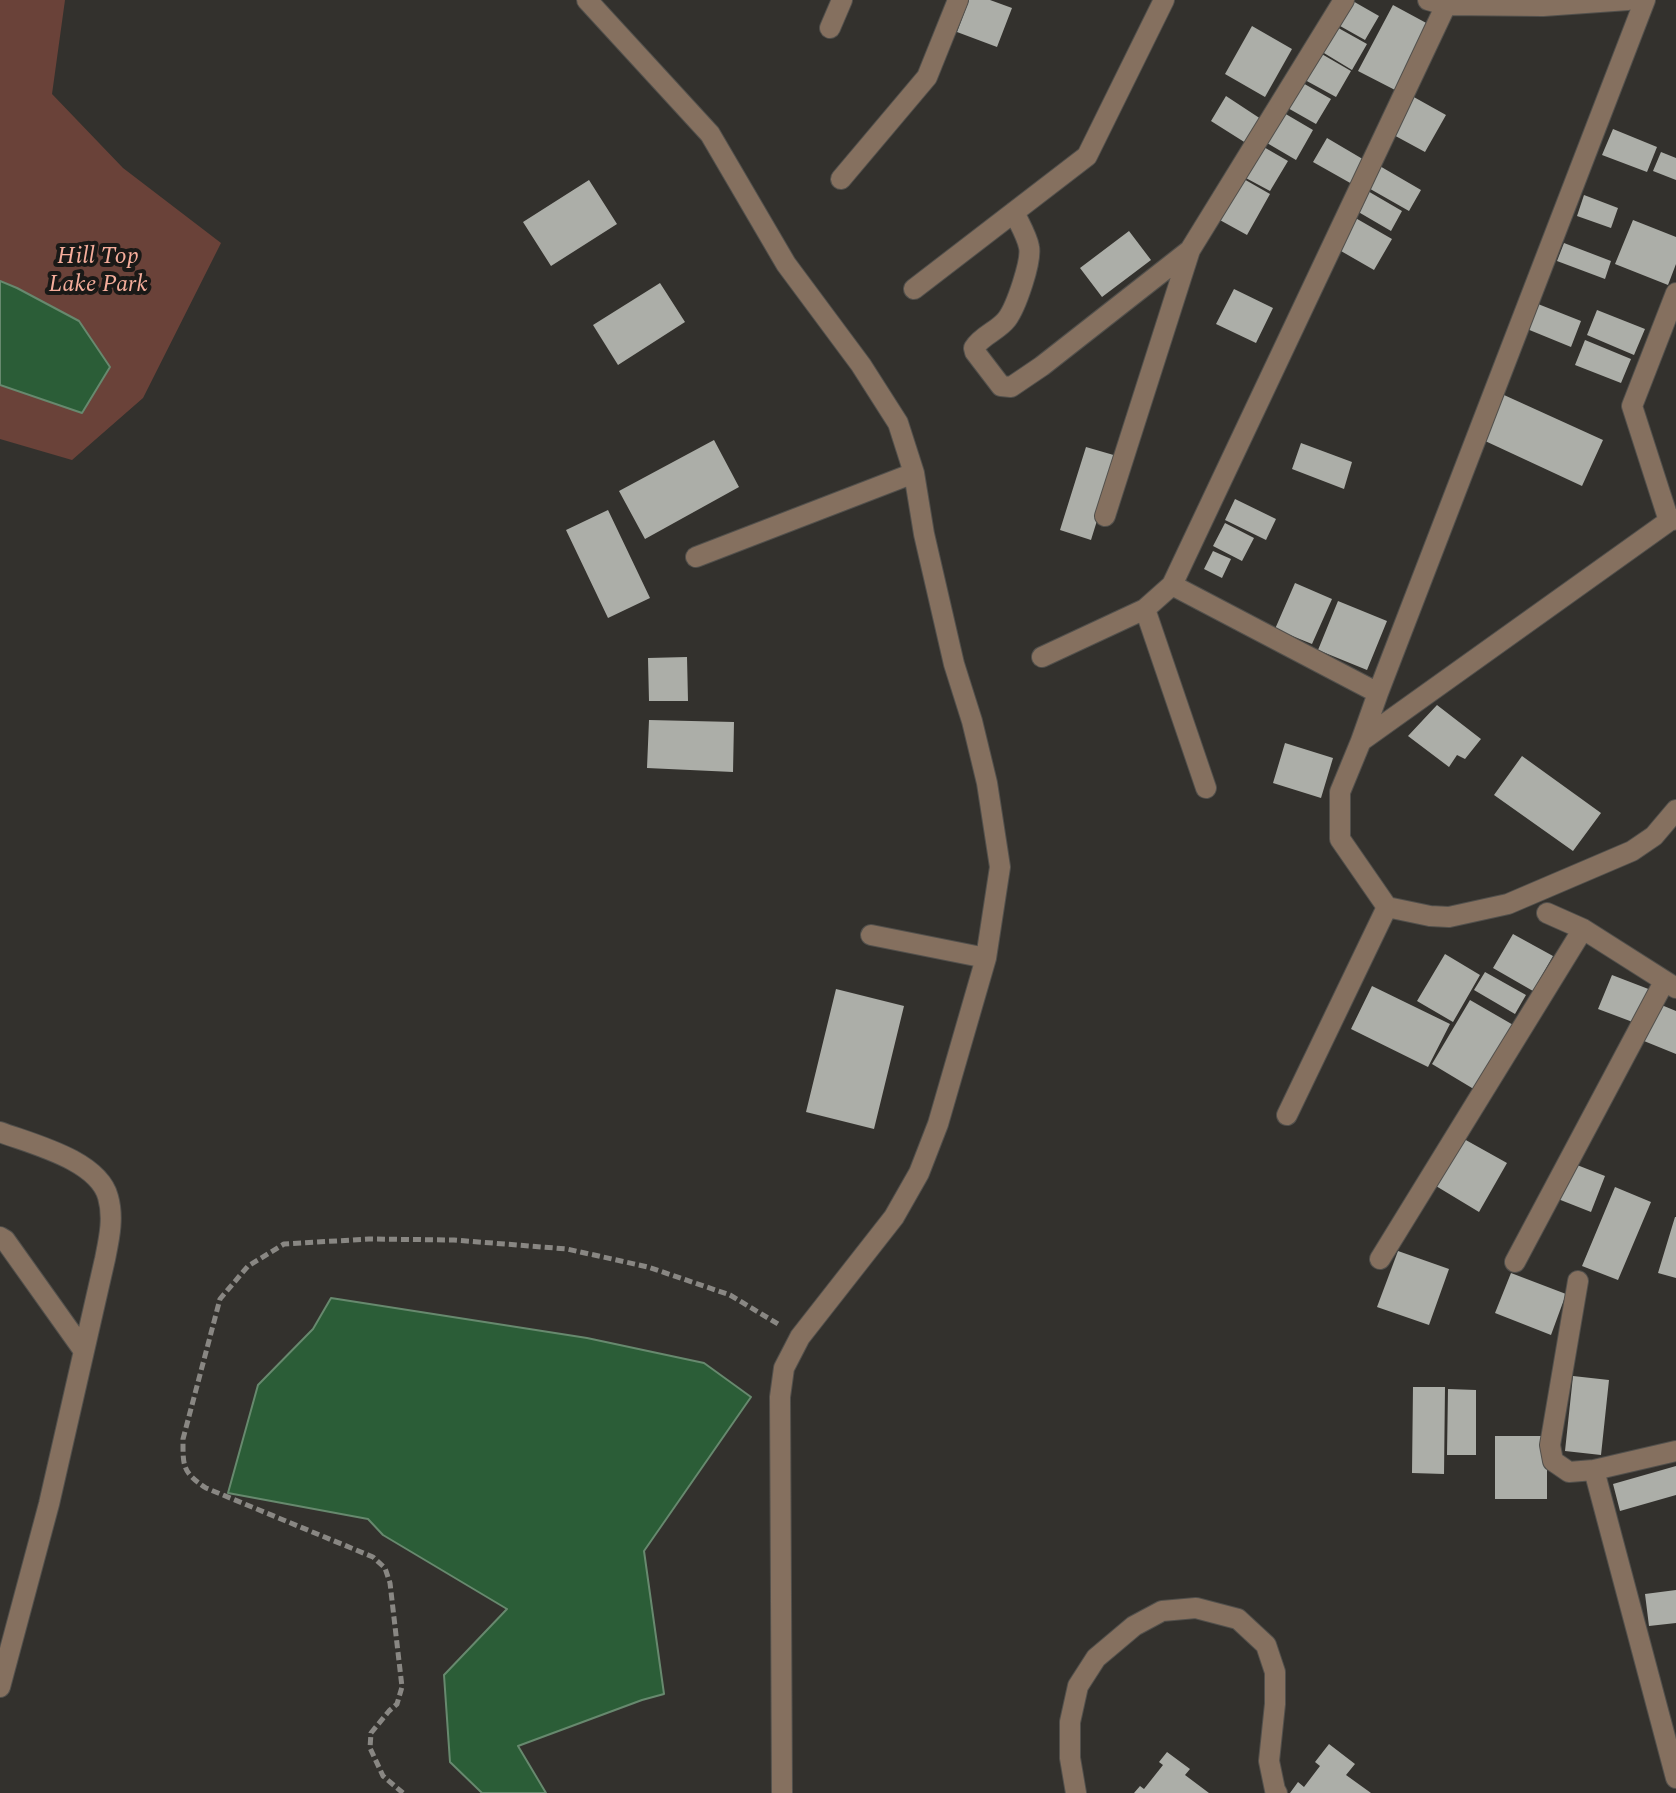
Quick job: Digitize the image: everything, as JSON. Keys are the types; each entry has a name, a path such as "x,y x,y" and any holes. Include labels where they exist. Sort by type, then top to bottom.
{"street":[{"path":"587,0 710,134 786,264 861,365 898,423 914,473 924,534 951,650 987,783 1000,867 986,958 938,1124 919,1173 894,1217 800,1337 784,1368 780,1397 782,1793"},
{"path":"830,28 842,0"},
{"path":"841,179 927,77 958,0"},
{"path":"914,289 1087,156 1164,0"},
{"path":"1105,516 1190,250 1344,0"},
{"path":"1042,657 1145,609 1172,585 1437,3 1628,0"},
{"path":"1645,0 1340,792 1340,839 1387,907 1449,917 1508,904 1632,851 1654,836 1676,810"},
{"path":"1014,212 1029,246 1019,296 1007,320 974,348 1003,387 1011,387 1042,366 1190,250"},
{"path":"1361,741 1673,520 1632,406 1676,293"},
{"path":"696,557 914,473"},
{"path":"1172,585 1378,693"},
{"path":"1145,609 1206,788"},
{"path":"1287,1115 1387,907"},
{"path":"1515,1262 1670,985 1583,929 1547,913"},
{"path":"1380,1259 1583,929"},
{"path":"871,935 986,958"},
{"path":"0,1132 64,1155 97,1178 108,1195 111,1219 49,1504 0,1687"},
{"path":"0,1237 84,1351"},
{"path":"1578,1281 1550,1445 1553,1461 1569,1472 1594,1470 1676,1451"},
{"path":"1594,1470 1676,1778"},
{"path":"1076,1793 1070,1758 1070,1722 1078,1686 1096,1658 1134,1626 1162,1611 1196,1608 1238,1619 1266,1645 1275,1672 1269,1761 1277,1793"}],"path":[{"path":"403,1793 383,1776 370,1748 371,1733 397,1704 402,1687 390,1583 385,1568 373,1557 206,1488 190,1477 183,1461 183,1439 220,1299 248,1266 284,1244 369,1239 454,1240 567,1249 648,1267 730,1295 800,1337"}],"green space":[{"name":"Hill Top Lake Park","path":"0,0 65,0 52,94 123,168 221,243 143,398 72,460 0,439"}],"shaded area":[{"path":"0,281 79,321 110,367 82,413 0,385"},
{"path":"331,1298 587,1338 704,1363 751,1397 644,1551 664,1694 518,1746 546,1793 482,1793 450,1762 444,1675 507,1609 383,1535 368,1519 228,1493 258,1385 313,1329"}],"building":[{"path":"969,0 990,0 1012,8 997,47 957,32"},
{"path":"1351,0 1379,16 1365,40 1333,22"},
{"path":"1393,5 1430,25 1395,90 1358,71"},
{"path":"1333,25 1367,44 1352,70 1319,50"},
{"path":"1252,26 1292,49 1265,97 1225,74"},
{"path":"1320,53 1351,71 1336,97 1305,80"},
{"path":"1301,82 1331,99 1316,124 1286,107"},
{"path":"1226,96 1264,121 1249,145 1211,121"},
{"path":"1412,96 1446,115 1425,152 1390,133"},
{"path":"1284,113 1313,130 1296,160 1267,143"},
{"path":"1613,129 1657,147 1647,172 1602,155"},
{"path":"1327,138 1366,161 1352,184 1313,162"},
{"path":"1262,146 1288,161 1270,191 1244,177"},
{"path":"1661,152 1676,158 1676,180 1653,171"},
{"path":"1378,165 1421,190 1409,211 1365,186"},
{"path":"1242,178 1270,194 1247,235 1218,219"},
{"path":"589,180 617,224 551,266 523,222"},
{"path":"1366,190 1402,211 1391,231 1355,210"},
{"path":"1584,195 1618,208 1611,228 1577,216"},
{"path":"1352,216 1392,239 1374,270 1334,247"},
{"path":"1633,220 1676,237 1676,264 1668,285 1615,264"},
{"path":"1129,231 1151,260 1102,297 1080,268"},
{"path":"1564,243 1611,261 1605,279 1557,261"},
{"path":"660,283 685,322 618,365 593,325"},
{"path":"1234,289 1273,308 1256,343 1216,324"},
{"path":"1538,304 1581,321 1571,347 1527,329"},
{"path":"1597,310 1645,329 1634,355 1587,335"},
{"path":"1585,340 1631,359 1621,383 1575,365"},
{"path":"1504,395 1603,440 1582,486 1483,440"},
{"path":"714,440 739,487 645,539 619,491"},
{"path":"1301,443 1352,462 1344,489 1292,469"},
{"path":"1086,447 1117,456 1091,540 1060,530"},
{"path":"1235,499 1276,519 1266,540 1225,520"},
{"path":"608,510 650,598 608,618 566,530"},
{"path":"1225,523 1254,538 1242,561 1213,546"},
{"path":"1213,551 1231,559 1222,578 1204,569"},
{"path":"1295,583 1332,599 1312,644 1275,629"},
{"path":"1338,601 1387,621 1367,670 1318,650"},
{"path":"687,657 688,701 649,701 648,658"},
{"path":"1437,705 1481,739 1465,759 1457,755 1449,767 1408,736"},
{"path":"649,720 734,722 733,772 647,768"},
{"path":"1285,743 1333,758 1321,798 1273,783"},
{"path":"1522,756 1601,813 1573,851 1494,795"},
{"path":"1513,934 1553,956 1533,991 1493,968"},
{"path":"1445,954 1480,975 1453,1022 1417,1001"},
{"path":"1485,972 1526,995 1515,1014 1474,990"},
{"path":"1612,975 1651,990 1638,1024 1598,1009"},
{"path":"1372,986 1450,1024 1428,1067 1351,1029"},
{"path":"836,989 904,1006 874,1129 806,1112"},
{"path":"1470,1000 1515,1026 1477,1091 1432,1064"},
{"path":"1659,1004 1676,1011 1676,1054 1644,1041"},
{"path":"1464,1139 1507,1163 1479,1212 1436,1186"},
{"path":"1572,1163 1605,1176 1591,1212 1558,1199"},
{"path":"1615,1187 1651,1202 1618,1280 1582,1266"},
{"path":"1676,1217 1676,1278 1658,1273"},
{"path":"1398,1251 1449,1269 1429,1325 1377,1307"},
{"path":"1511,1273 1566,1294 1551,1335 1495,1313"},
{"path":"1573,1376 1609,1380 1601,1455 1565,1451"},
{"path":"1413,1387 1445,1387 1444,1474 1412,1473"},
{"path":"1448,1389 1476,1390 1476,1455 1447,1455"},
{"path":"1495,1436 1547,1436 1547,1499 1495,1499"},
{"path":"1676,1466 1676,1495 1620,1511 1613,1484"},
{"path":"1676,1590 1676,1623 1649,1626 1645,1594"},
{"path":"1329,1744 1355,1764 1346,1775 1371,1793 1290,1793 1298,1782 1304,1787 1320,1766 1315,1762"},
{"path":"1167,1752 1190,1769 1185,1775 1209,1793 1134,1793 1140,1786 1144,1789 1163,1765 1159,1762"}]}
